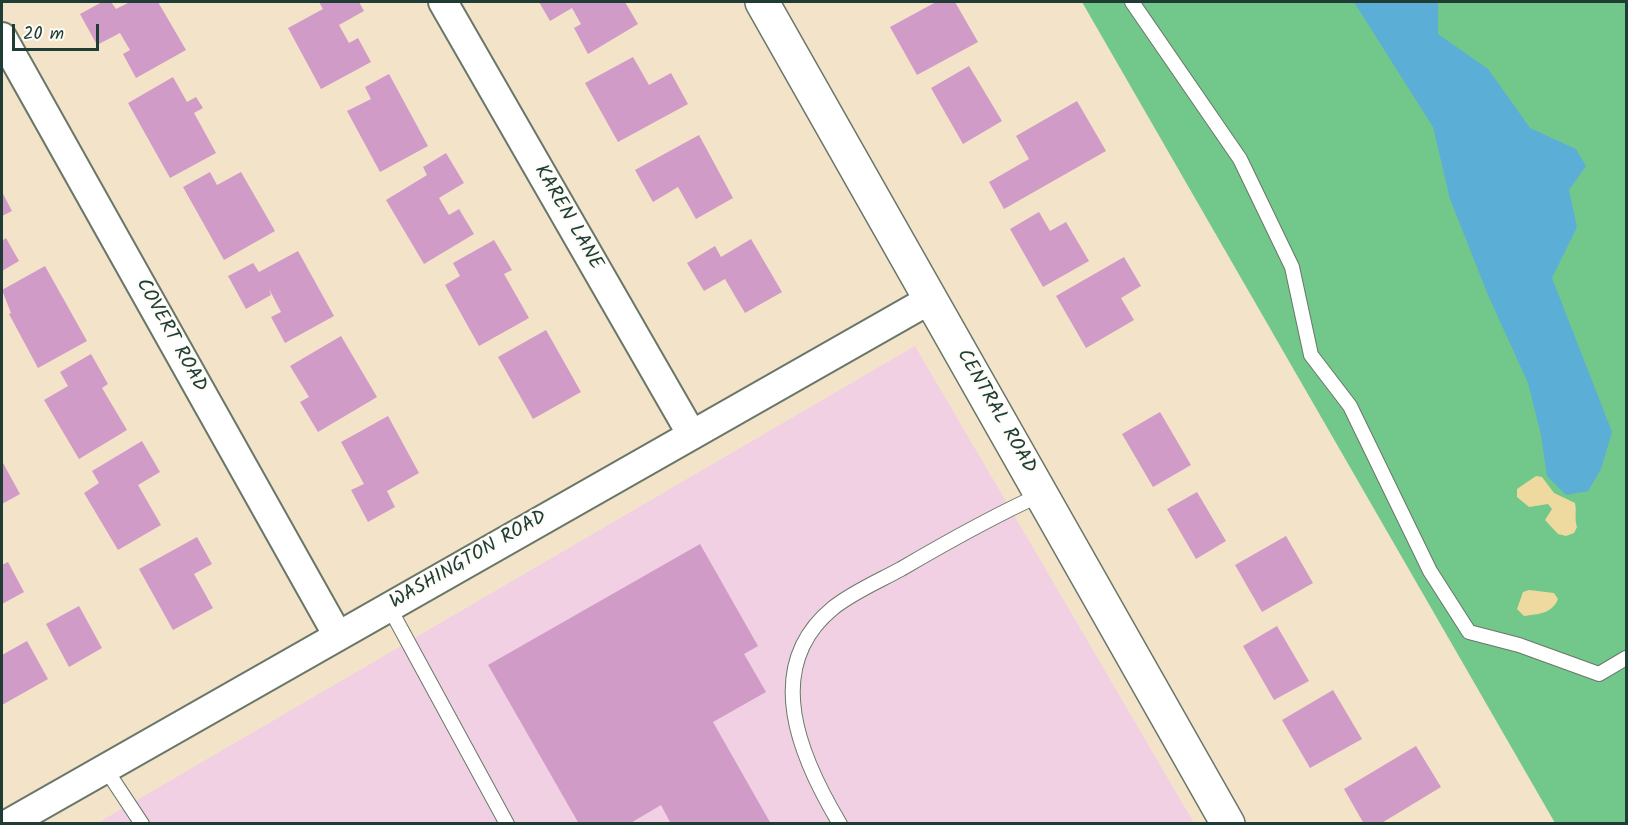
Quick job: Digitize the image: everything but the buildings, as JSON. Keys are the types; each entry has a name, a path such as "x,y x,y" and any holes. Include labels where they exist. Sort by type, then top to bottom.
{"main road":[{"name":"CENTRAL ROAD","path":"762,2 1228,824"}],"street":[{"name":"KAREN LANE","path":"443,2 692,435"},
{"name":"COVERT ROAD","path":"2,37 338,636"},
{"name":"WASHINGTON ROAD","path":"8,824 931,299"}],"lane":[{"path":"1132,2 1240,159 1292,267 1311,355 1350,406 1430,571 1469,632 1519,645 1599,674 1626,658"},
{"path":"840,824 815,782 795,724 793,695 800,651 833,608 983,521 1042,494"},
{"path":"389,607 507,824"},
{"path":"105,768 142,824"}],"shaded area":[{"path":"915,346 1194,823 96,824"}],"green space":[{"path":"1082,2 1626,2 1626,823 1555,823"}],"sand":[{"path":"1536,476 1542,477 1554,493 1575,503 1577,527 1574,533 1566,536 1558,534 1545,520 1552,509 1548,504 1529,507 1517,497 1517,489"},
{"path":"1529,590 1554,593 1558,599 1548,610 1524,616 1517,609 1523,592"}],"water":[{"path":"1354,2 1438,2 1438,34 1488,69 1530,128 1576,149 1586,166 1569,190 1577,227 1552,278 1612,432 1601,469 1588,491 1566,495 1547,476 1541,435 1528,383 1488,295 1450,199 1433,127"}]}
